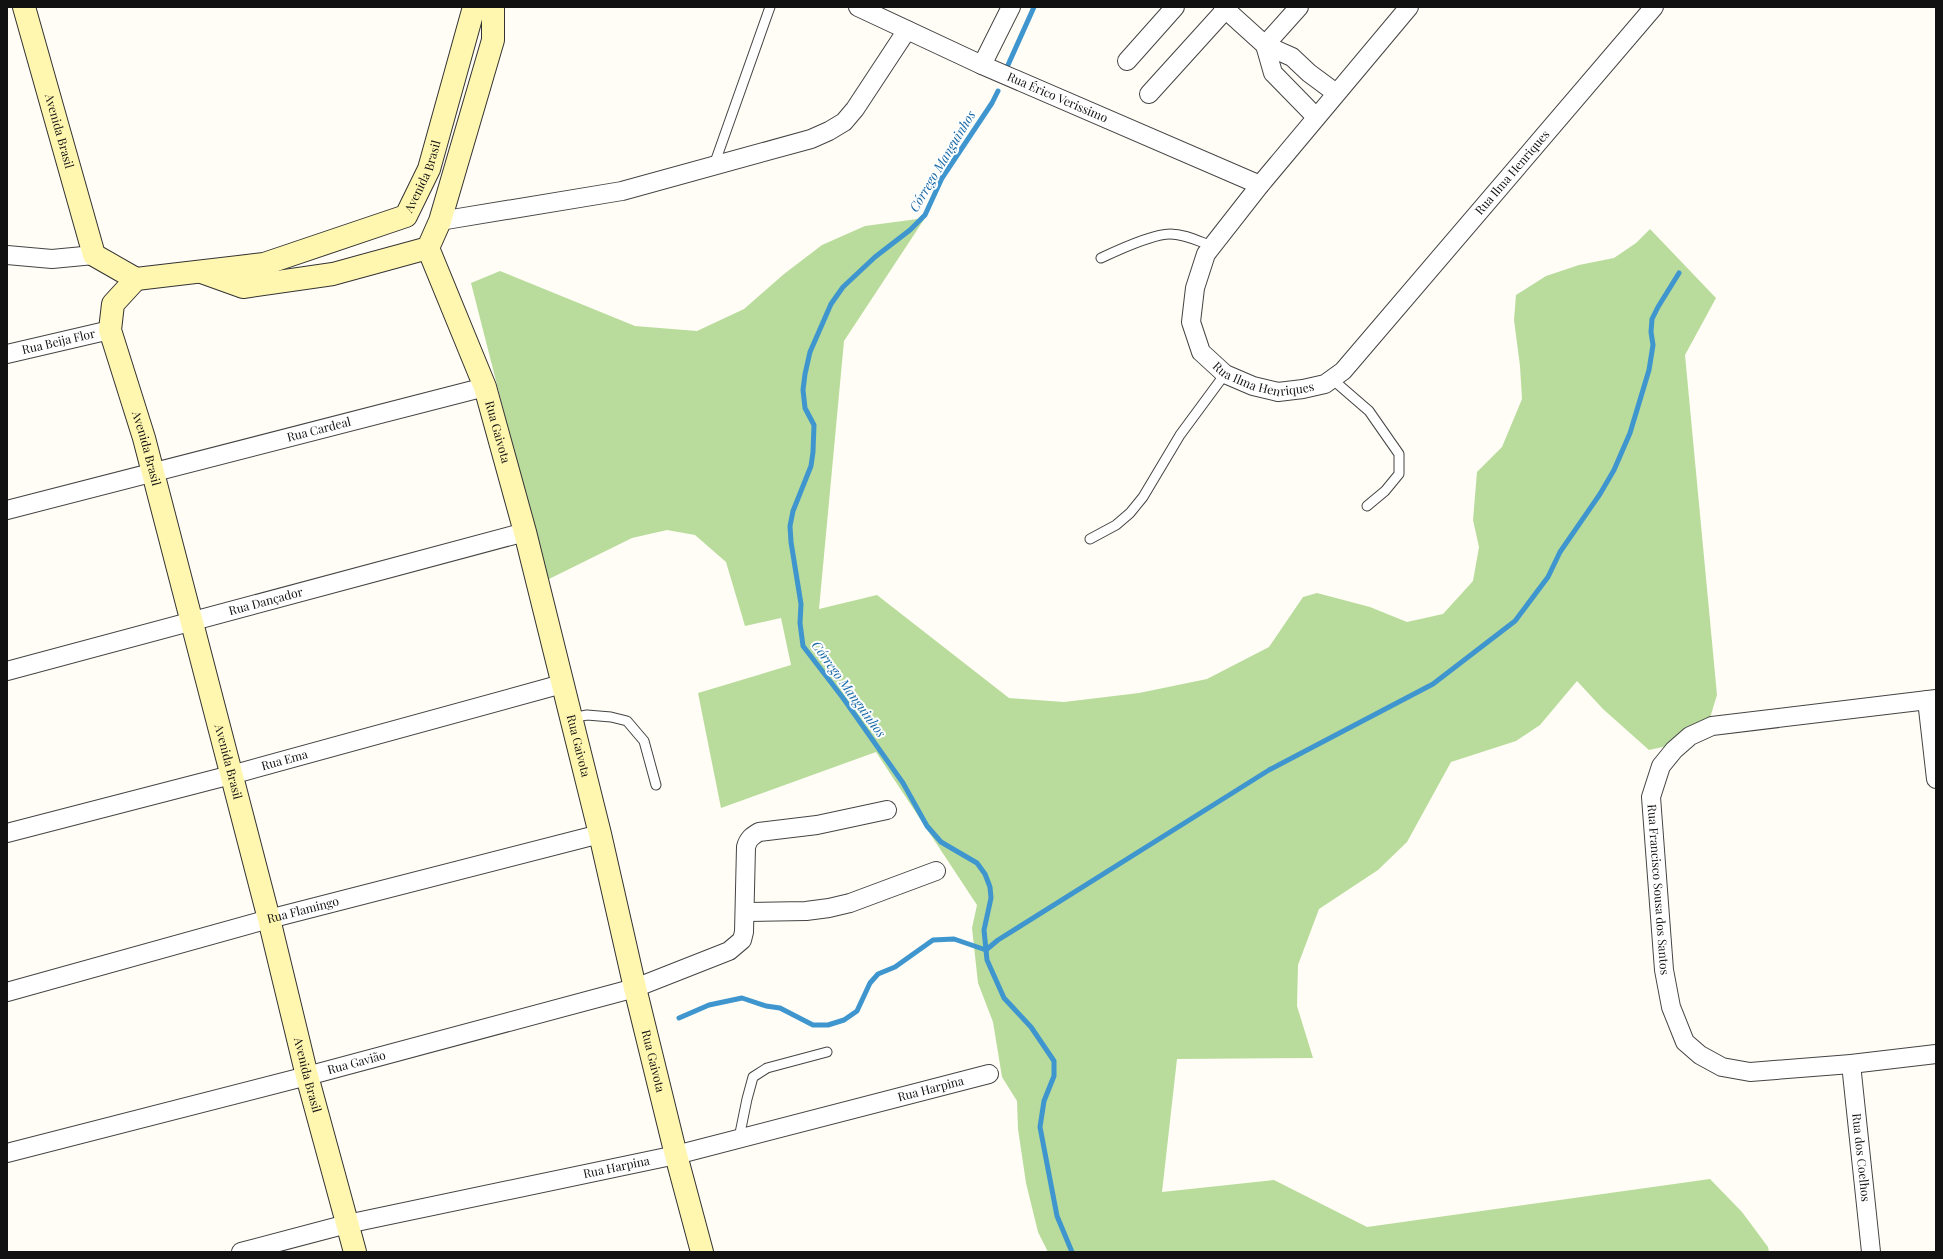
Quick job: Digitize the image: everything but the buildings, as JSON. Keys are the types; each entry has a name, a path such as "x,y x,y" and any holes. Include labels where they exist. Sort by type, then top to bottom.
{"street":[{"name":"Avenida Brasil","path":"24,7 94,255"},
{"name":"Avenida Brasil","path":"355,1252 307,1076 269,919 230,775 144,438 110,330 113,304 136,280 264,264 406,216 429,169 474,7"},
{"path":"201,272 243,287 333,274 428,248 440,221 493,40 493,7"},
{"name":"Rua Érico Verissimo","path":"858,7 986,66 1260,185"},
{"path":"986,66 1011,7"},
{"path":"1127,61 1175,7"},
{"path":"1265,45 1299,7"},
{"name":"Rua Ilma Henriques","path":"1408,7 1260,185 1206,254 1195,288 1191,322 1201,352 1225,374 1253,386 1278,392 1303,389 1325,384 1343,371 1378,332 1654,7"},
{"path":"1149,94 1224,8 1265,45 1292,57 1309,73 1336,94"},
{"path":"440,221 622,191 811,139 844,122 856,109 907,30"},
{"path":"1265,45 1273,73 1316,117"},
{"name":"Rua Gaivota","path":"428,248 485,387 525,532 600,834 635,988 676,1155 702,1252"},
{"path":"7,255 52,259 94,255 136,280"},
{"name":"Rua Beija Flor","path":"7,354 110,330"},
{"name":"Rua Cardeal","path":"7,510 485,387"},
{"name":"Rua Dançador","path":"7,671 191,623 525,532"},
{"name":"Rua Ema","path":"7,833 230,775 562,684"},
{"path":"1931,700 1936,779"},
{"name":"Rua Francisco Sousa dos Santos","path":"1931,700 1712,726 1690,736 1674,750 1661,766 1651,796 1664,970 1671,1007 1685,1042 1700,1055 1722,1067 1750,1072 1851,1064 1936,1054"},
{"name":"Rua Gavião","path":"7,1153 307,1076 635,988 736,947 742,940 745,912 746,847 748,840 753,835 759,832 817,825 887,810"},
{"name":"Rua Flamingo","path":"7,992 269,919 600,834"},
{"path":"745,912 806,911 829,908 850,903 936,871"},
{"name":"Rua dos Coelhos","path":"1851,1064 1871,1252"},
{"name":"Rua Harpina","path":"241,1252 347,1224 676,1155 989,1074"}],"lane":[{"path":"714,165 770,7"},
{"path":"1101,258 1135,243 1168,234 1189,237 1212,246"},
{"path":"1090,539 1116,525 1130,513 1143,497 1180,435 1225,374"},
{"path":"1332,379 1369,411 1399,454 1399,474 1385,491 1366,506"},
{"path":"570,718 587,715 605,716 627,721 644,741 656,785"},
{"path":"739,1138 753,1077 767,1068 827,1052"}],"green space":[{"path":"925,218 844,341 819,609 877,595 1009,698 1064,702 1139,693 1207,679 1269,647 1303,597 1317,593 1370,607 1407,622 1443,614 1473,581 1479,547 1473,520 1477,472 1502,447 1522,399 1520,366 1514,320 1516,295 1546,276 1579,265 1614,258 1636,243 1650,229 1716,298 1685,355 1717,695 1709,721 1676,744 1649,750 1603,709 1577,681 1540,725 1516,741 1451,762 1407,842 1378,870 1319,909 1298,965 1297,1006 1313,1058 1177,1059 1162,1192 1274,1180 1367,1227 1710,1179 1742,1212 1768,1247 1769,1252 1048,1252 1038,1232 1026,1183 1018,1129 1017,1101 1002,1077 993,1022 978,983 972,928 977,905 876,752 721,808 698,693 791,665 781,618 745,626 726,562 695,535 667,530 632,538 547,580 471,283 500,271 635,326 697,331 744,309 784,274 822,245 865,226"}],"waterway":[{"name":"Córrego Manguinhos","path":"1008,65 1034,7"},
{"name":"Córrego Manguinhos","path":"998,91 992,103 942,178 925,215 910,230 875,257 843,287 831,304 810,352 805,374 803,390 805,408 814,425 813,452 811,466 793,511 790,526 791,542 801,604 800,623 803,646 843,698 903,783 927,826 941,842 977,863 985,874 990,887 991,898 984,930 987,960 1004,998 1031,1027 1054,1061 1054,1076 1044,1101 1040,1127 1057,1216 1072,1252"},
{"path":"986,950 998,940 1269,770 1433,684 1515,621 1548,577 1560,552 1600,494 1614,470 1630,433 1649,370 1653,345 1651,332 1652,319 1679,273"},
{"path":"679,1018 709,1005 742,998 766,1006 780,1008 813,1025 828,1025 844,1020 857,1011 870,983 878,974 895,967 933,940 954,939 986,950"}]}
